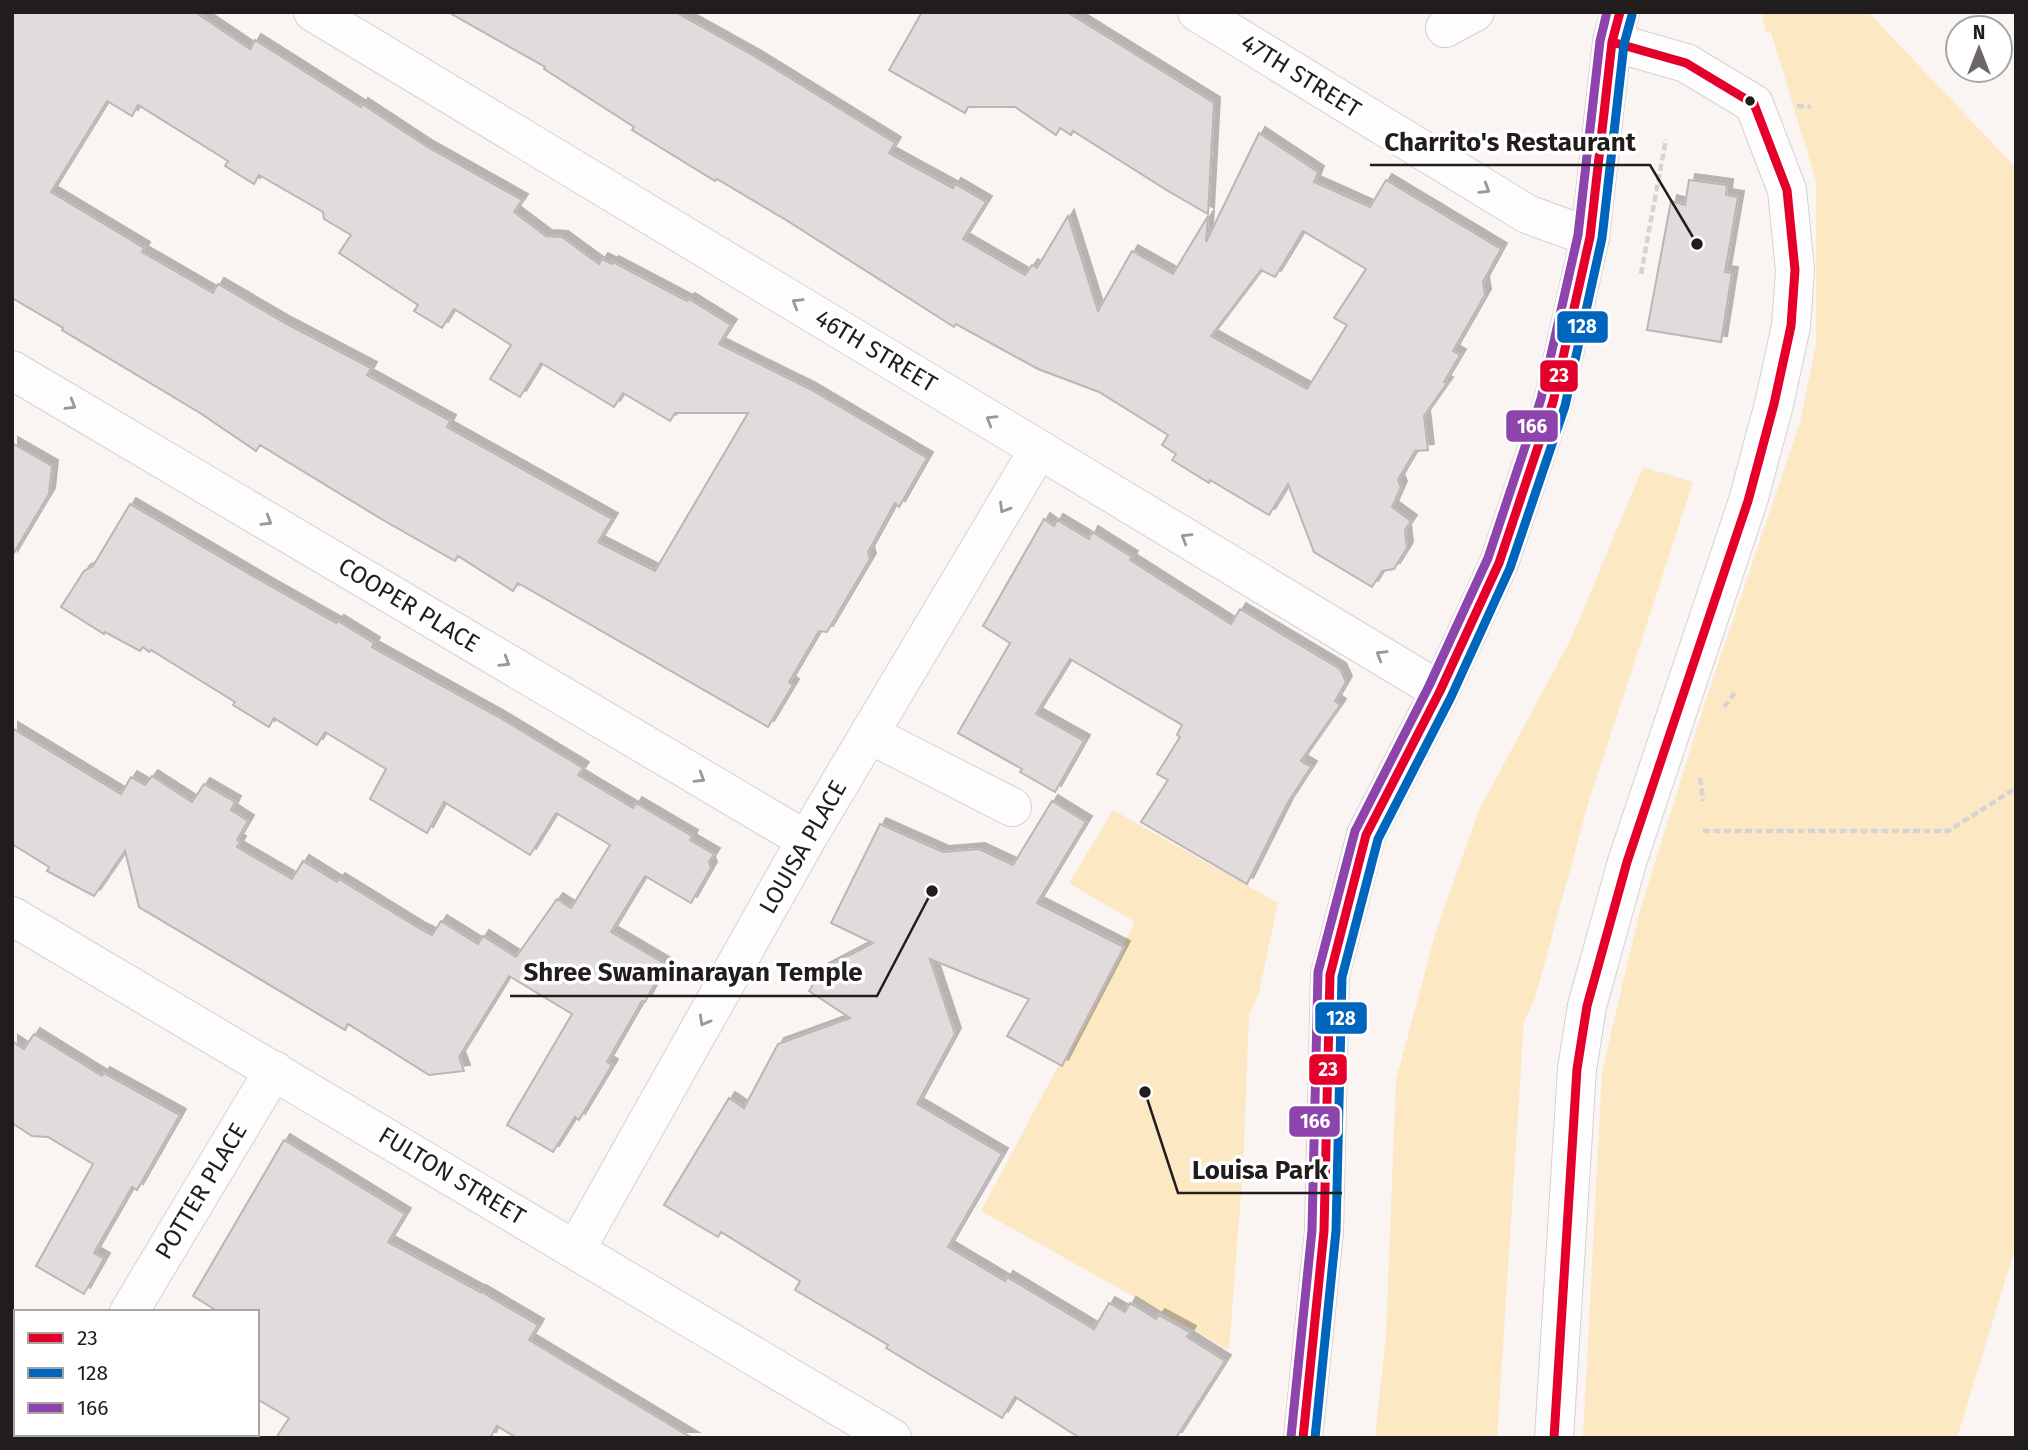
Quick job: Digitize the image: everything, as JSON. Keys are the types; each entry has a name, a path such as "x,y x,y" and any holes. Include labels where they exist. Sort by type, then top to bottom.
{"main road":[{"path":"1303,1438 1324,1231 1330,975 1366,835 1440,691 1499,563 1553,402 1590,237 1616,27"}],"street":[{"name":"46TH STREET","path":"313,12 1440,691"},
{"name":"47TH STREET","path":"1197,12 1527,214 1590,237"},
{"path":"1554,1438 1577,1069 1587,1006 1627,862 1748,500 1774,404 1791,326 1795,270 1787,190 1754,104 1686,63 1616,27"},
{"name":"COOPER PLACE","path":"12,370 806,840"},
{"name":"LOUISA PLACE","path":"576,1249 806,840 1039,449"},
{"path":"869,734 1012,807"},
{"name":"FULTON STREET","path":"12,916 892,1438"},
{"name":"POTTER PLACE","path":"131,1310 274,1070"}],"path":[{"path":"1641,274 1666,139"},
{"path":"1720,713 1736,691"},
{"path":"1700,774 1703,802"},
{"path":"1703,831 1948,831 2016,788"}],"shaded area":[{"path":"1761,12 1868,12 2016,168 2016,1245 1957,1438 1583,1438 1602,1072 1639,914 1704,706 1800,422 1816,345 1816,181 1771,32 1766,33"},
{"path":"1643,467 1693,482 1588,804 1535,998 1524,1021 1497,1438 1375,1438 1386,1335 1396,1080 1436,931 1479,810 1571,639"},
{"path":"1113,810 1278,903 1258,996 1249,1015 1243,1168 1229,1350 981,1211 1135,922 1069,883"}],"building":[{"path":"12,12 195,12 250,49 255,40 426,146 522,200 514,212 546,236 562,237 599,264 602,259 612,264 613,262 687,301 689,299 731,325 719,344 810,389 927,458 899,507 895,503 868,552 870,559 827,632 819,631 789,682 793,685 768,727 518,583 513,591 458,556 455,561 383,520 260,445 256,451 200,413 12,298","holes":["107,101 132,116 138,105 228,161 225,166 254,184 259,175 323,212 324,219 351,235 339,253 418,305 414,311 442,328 454,309 511,345 490,379 520,397 541,363 614,407 623,393 670,421 675,413 748,413 655,571 598,542 612,519 447,427 450,421 367,375 371,368 218,284 213,293 142,252 144,248 51,192"]},
{"path":"448,12 675,12 756,57 895,143 889,153 953,188 955,184 986,202 963,239 1025,275 1032,265 1037,268 1068,216 1098,311 1132,251 1173,274 1208,216 1206,242 1259,133 1318,172 1314,182 1370,207 1386,180 1501,249 1483,282 1485,295 1453,351 1460,355 1444,382 1447,383 1424,416 1428,450 1415,451 1398,480 1401,487 1392,507 1411,521 1405,530 1407,548 1394,569 1382,571 1372,587 1314,552 1288,484 1269,515 1210,480 1209,483 1172,460 1176,454 1162,445 1168,435 1099,392 1038,369 956,324 954,327 786,220 717,179 715,181 632,130 634,127 544,69 545,67","holes":["1303,231 1366,269 1334,318 1347,325 1307,389 1211,336 1261,270 1275,277"]},
{"path":"922,12 1067,12 1214,103 1208,214 1073,131 1071,135 1060,128 1056,135 1015,107 968,107 965,113 889,70"},
{"path":"1689,180 1727,185 1726,195 1738,197 1725,272 1732,273 1721,342 1647,330 1671,201 1685,205"},
{"path":"12,443 52,466 49,494 12,556"},
{"path":"130,504 336,623 338,621 374,643 372,647 497,716 583,768 578,775 633,808 636,803 692,836 690,840 714,854 709,862 711,868 691,903 645,876 611,932 665,964 645,1002 642,1001 607,1062 612,1065 579,1120 575,1117 553,1152 507,1125 572,1014 509,976 459,1057 464,1071 429,1075 348,1024 345,1030 139,907 125,851 94,896 47,871 49,867 12,844 12,728 121,794 131,777 145,785 152,776 192,802 204,784 235,802 231,810 248,821 237,840 240,842 237,847 292,879 303,861 337,882 339,879 432,935 441,921 478,944 483,936 516,957 557,899 571,908 610,845 556,813 530,855 444,802 427,833 370,799 386,769 325,732 317,745 274,718 269,727 233,705 235,702 151,650 149,652 143,647 140,651 105,632 104,634 61,607 84,571 93,566"},
{"path":"1044,519 1054,526 1057,520 1089,539 1092,532 1132,557 1130,560 1231,624 1240,609 1340,669 1346,682 1335,701 1340,705 1301,761 1311,767 1287,804 1247,884 1141,822 1168,780 1157,774 1180,737 1177,735 1182,725 1070,659 1036,714 1084,741 1055,792 1020,772 1022,769 958,733 1010,643 983,626"},
{"path":"1052,801 1086,822 1037,903 1124,947 1062,1066 1007,1036 1029,999 930,959 955,1034 917,1104 1002,1154 948,1247 1005,1281 1007,1277 1094,1329 1109,1303 1125,1312 1130,1303 1156,1319 1159,1315 1190,1332 1187,1337 1225,1361 1176,1438 1080,1438 1015,1397 1002,1418 886,1348 888,1345 795,1290 800,1281 721,1232 718,1237 664,1205 729,1098 744,1108 778,1044 850,1018 809,991 823,969 873,943 831,923 880,824 943,852 979,849 1013,865"},
{"path":"34,1034 102,1076 104,1073 180,1115 137,1190 132,1187 94,1253 104,1259 84,1294 36,1266 93,1164 48,1137 32,1136 12,1123 12,1041 24,1049"},
{"path":"284,1140 405,1214 388,1242 538,1325 529,1340 692,1438 517,1438 497,1426 490,1438 276,1438 289,1418 259,1400 259,1310 216,1310 193,1296"}],"transit line":[{"name":"166","path":"1291,1437 1312,1230 1318,972 1355,831 1429,686 1488,558 1541,399 1578,235 1600,41 1607,12"},
{"name":"23","path":"1303,1438 1324,1231 1330,975 1366,835 1440,691 1499,563 1553,402 1590,237 1612,42 1620,12"},
{"name":"128","path":"1315,1438 1336,1231 1342,977 1378,839 1451,697 1510,568 1565,406 1602,238 1624,44 1632,15"},
{"name":"23","path":"1554,1438 1577,1069 1587,1006 1627,862 1748,501 1774,404 1791,326 1795,270 1787,190 1754,104 1686,63 1612,42"}],"place":[{"name":"Charrito's Restaurant","path":"1697,244"},
{"name":"Shree Swaminarayan Temple","path":"932,891"},
{"name":"Louisa Park","path":"1145,1092"}]}
